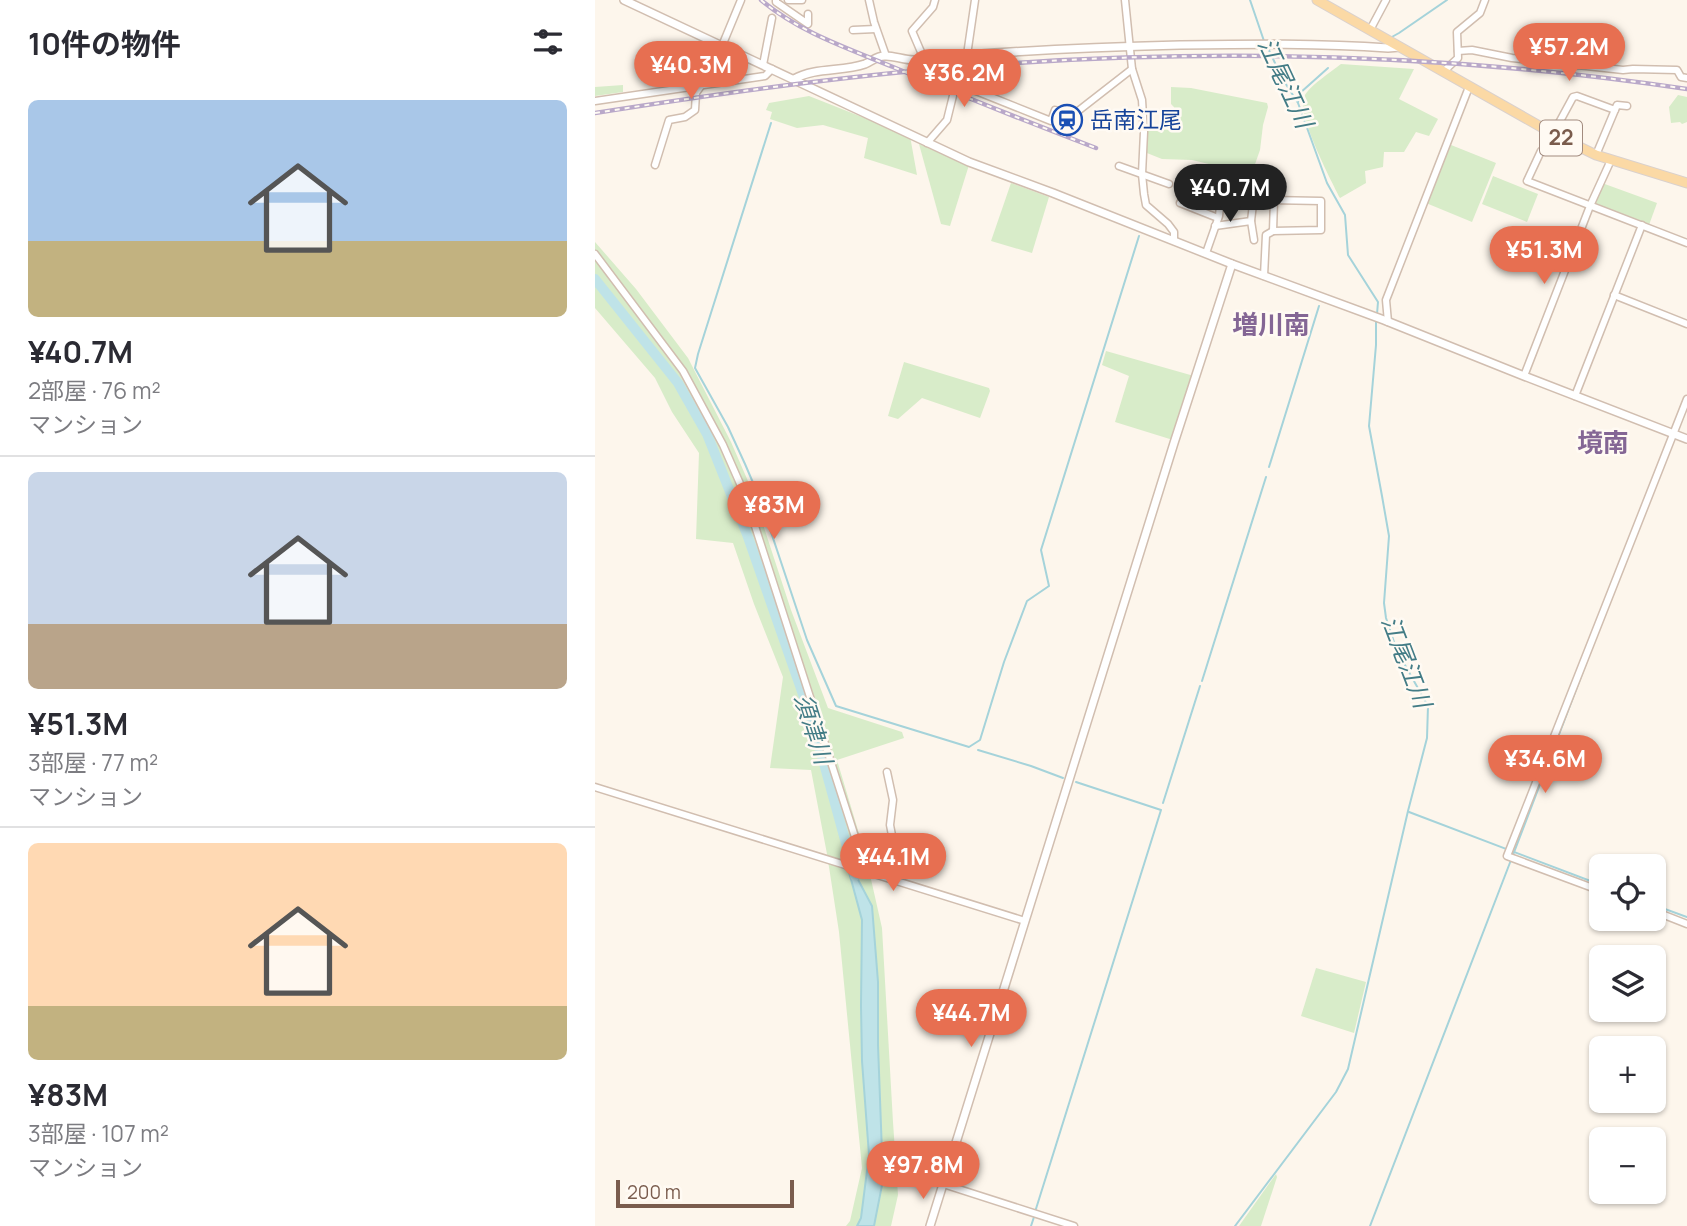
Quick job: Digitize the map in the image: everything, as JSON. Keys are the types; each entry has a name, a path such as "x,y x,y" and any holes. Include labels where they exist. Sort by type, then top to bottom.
{"main road":[{"name":"22","path":"1317,0 1555,135 1596,155 1687,183"}],"street":[{"path":"624,0 969,162 1687,439"},
{"path":"655,165 669,120 685,117 695,110 696,93 707,67 722,46 741,0"},
{"path":"776,0 808,24 808,14"},
{"path":"788,0 802,1"},
{"path":"869,0 886,56"},
{"path":"935,0 933,8 912,31 925,59 956,83 1051,121 1055,110 1073,115 1132,69"},
{"path":"927,143 947,120 965,55 975,0"},
{"path":"1125,0 1132,69 1142,100 1142,174 1146,205 1168,224 1174,232 1174,240"},
{"path":"1370,30 1386,0"},
{"path":"1444,71 1458,58 1457,32 1480,13 1485,0"},
{"path":"764,65 772,18"},
{"path":"853,30 876,29"},
{"path":"794,79 806,72 865,64 880,56 901,60 1054,48 1230,44 1388,48 1392,42"},
{"path":"1458,51 1472,50 1512,58 1623,70 1677,70 1681,77 1687,78"},
{"path":"595,101 765,75 772,69"},
{"path":"1386,321 1387,300 1469,87"},
{"path":"1615,110 1577,96 1573,97 1555,135 1541,151 1527,181 1687,243"},
{"path":"1596,155 1617,105 1627,106"},
{"path":"1524,376 1590,206 1611,160"},
{"path":"1119,166 1169,184"},
{"path":"1206,253 1218,218 1221,196 1249,190"},
{"path":"1264,276 1266,235 1273,231 1321,230 1321,201 1272,200 1273,231"},
{"path":"1180,203 1218,218"},
{"path":"1253,204 1251,221 1254,240"},
{"path":"1215,226 1251,221"},
{"path":"1575,396 1642,225"},
{"path":"595,254 683,370 740,482 866,871"},
{"path":"930,1226 1232,264"},
{"path":"1613,295 1687,324"},
{"path":"1589,887 1507,856 1687,399"},
{"path":"887,772 893,800 890,825 898,866 896,880"},
{"path":"595,787 1025,921"},
{"path":"1666,916 1687,924"},
{"path":"943,1184 1075,1226"}],"green space":[{"path":"1341,64 1414,69 1399,99 1438,119 1429,136 1416,132 1404,152 1384,152 1383,167 1365,171 1366,183 1340,198 1316,147 1303,105 1304,97 1310,88"},
{"path":"623,85 623,92 595,96 595,87"},
{"path":"1171,87 1191,88 1267,103 1260,150 1254,167 1255,175 1192,160 1162,159 1147,153 1147,129 1171,130 1174,107 1171,104"},
{"path":"1678,95 1687,97 1687,122 1682,124 1671,123 1669,107"},
{"path":"809,96 910,136 917,175 864,158 868,138 823,125 797,128 770,119 772,112 766,110 769,103"},
{"path":"919,144 969,165 950,226 941,224"},
{"path":"1451,145 1496,163 1472,222 1426,203"},
{"path":"1493,176 1538,194 1527,222 1482,204"},
{"path":"1011,183 1049,197 1032,253 991,241"},
{"path":"1602,183 1657,203 1649,225 1595,204"},
{"path":"595,242 636,289 688,358 731,442 751,488 791,610 828,708 902,732 904,738 837,760 866,857 882,928 898,1195 891,1226 846,1226 850,1221 862,1168 839,932 811,770 770,768 783,677 733,543 696,539 699,453 672,412 655,378 595,308"},
{"path":"1106,351 1194,376 1173,440 1115,422 1129,376 1102,365"},
{"path":"904,362 989,388 980,418 922,398 898,419 888,416"},
{"path":"1316,968 1366,982 1354,1033 1301,1016"},
{"path":"1276,1174 1261,1226 1239,1226"}],"water":[{"path":"849,872 854,872 872,906 878,982 883,1180 874,1226 857,1226 861,1218 869,1155 862,1061 862,920"}],"waterway":[{"name":"江尾江川","path":"1250,0 1264,41"},
{"path":"1390,38 1447,0"},
{"name":"江尾江川","path":"1267,46 1282,78 1298,103 1327,183 1345,215 1348,255 1378,302 1377,314"},
{"path":"1298,102 1300,93 1328,68"},
{"path":"771,123 695,368 728,427 760,499 807,640 836,706 969,747 980,740 1004,662 1027,601 1049,586 1041,550 1139,236"},
{"name":"須津川","path":"595,279 678,383 707,434 748,537 812,720 855,876"},
{"path":"1269,467 1319,306"},
{"name":"江尾江川","path":"1235,1226 1336,1092 1348,1069 1427,738 1428,706 1395,645 1384,603 1389,536 1369,426 1376,320"},
{"path":"1202,681 1266,477"},
{"path":"1513,855 1587,661"},
{"path":"1163,803 1200,686"},
{"path":"978,750 1063,778"},
{"path":"1035,1212 1161,810 1076,782"},
{"path":"1409,812 1589,880"},
{"path":"1370,1226 1511,860"},
{"path":"1666,909 1687,917"},
{"path":"1031,1226 1034,1217"}],"railway":[{"path":"761,0 791,21 824,38 1096,148"},
{"path":"595,113 898,72 1172,56 1430,62 1516,68 1687,89"}],"place":[{"name":"岳南江尾","path":"1067,120"}],"district":[{"name":"増川南","path":"1271,325"},
{"name":"境南","path":"1603,443"}]}
